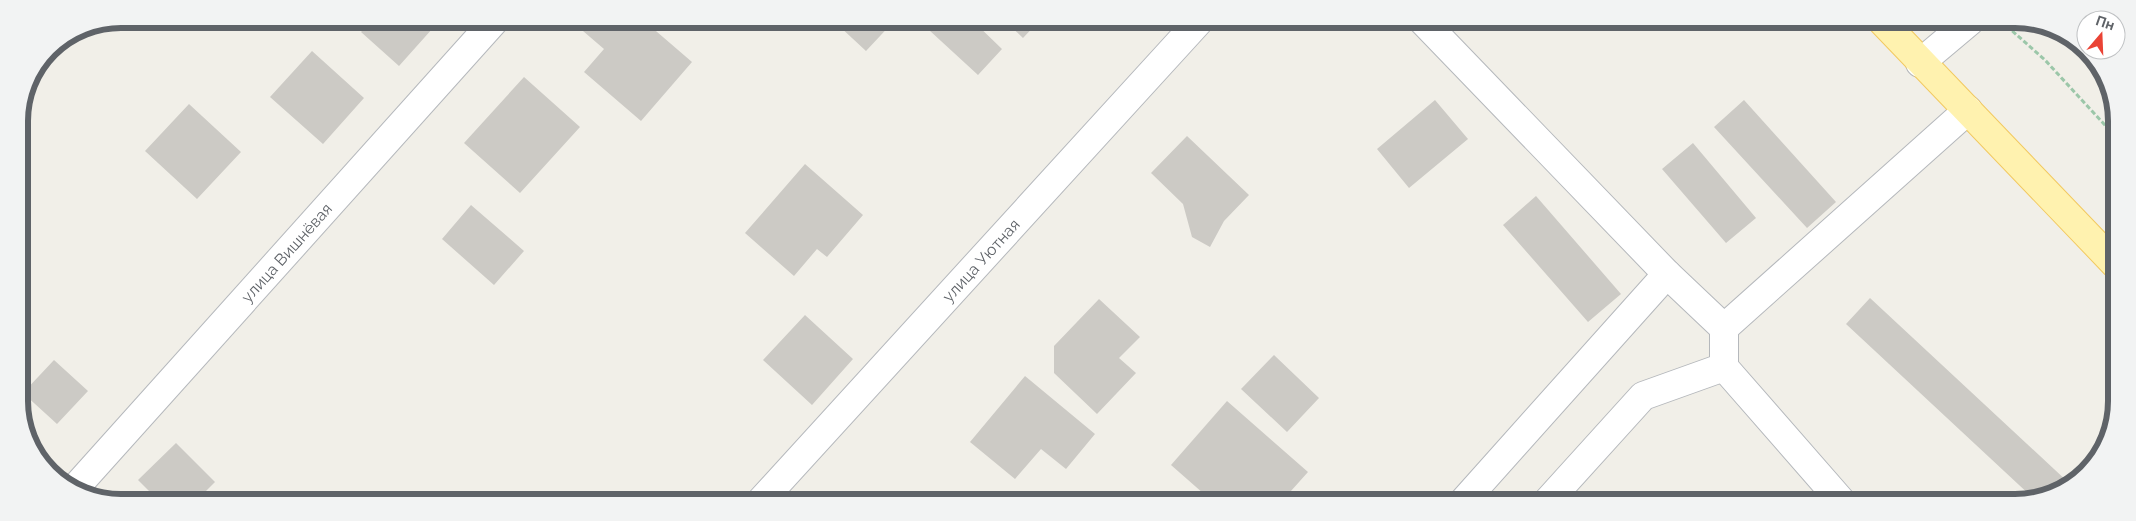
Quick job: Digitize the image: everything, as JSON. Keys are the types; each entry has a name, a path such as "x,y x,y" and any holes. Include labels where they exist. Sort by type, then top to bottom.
{"main road":[{"path":"1888,28 2108,257"}],"street":[{"name":"улица Вишнёвая","path":"79,483 488,28"},
{"name":"улица Уютная","path":"768,494 1193,28"},
{"path":"1430,28 1667,274 1724,328 1724,367 1834,493"},
{"path":"1920,62 1961,28"},
{"path":"1724,328 1968,110"},
{"path":"1471,493 1667,274"},
{"path":"1555,493 1643,396 1724,367"}],"path":[{"path":"2009,28 2044,60 2108,129"}],"building":[{"path":"365,28 433,28 399,66 361,32"},
{"path":"586,28 652,28 692,62 641,121 584,72 604,49 583,31"},
{"path":"841,28 888,28 866,51"},
{"path":"931,28 980,28 1002,49 978,75 929,30"},
{"path":"1012,28 1032,28 1023,38"},
{"path":"312,51 364,98 323,144 270,97"},
{"path":"524,77 580,127 520,193 464,143"},
{"path":"1435,100 1468,139 1409,188 1377,149"},
{"path":"1744,100 1836,202 1807,228 1714,127"},
{"path":"189,104 241,152 197,199 145,151"},
{"path":"1187,136 1249,195 1224,221 1210,247 1192,237 1183,204 1151,173"},
{"path":"1693,143 1756,218 1726,243 1662,169"},
{"path":"805,164 863,215 827,257 817,249 794,276 745,233"},
{"path":"1536,196 1621,294 1588,322 1503,225"},
{"path":"471,205 524,251 494,285 442,239"},
{"path":"1870,298 2065,479 2051,486 2027,493 1846,324"},
{"path":"1099,299 1140,337 1119,358 1136,373 1097,414 1054,373 1054,346"},
{"path":"805,315 853,359 812,405 763,360"},
{"path":"1274,355 1319,398 1287,432 1241,389"},
{"path":"54,360 88,391 57,424 28,398 28,388"},
{"path":"1025,376 1095,434 1066,469 1041,449 1015,479 970,442"},
{"path":"1227,401 1308,472 1289,493 1203,493 1171,465"},
{"path":"176,443 215,482 203,494 152,494 138,480"}]}
